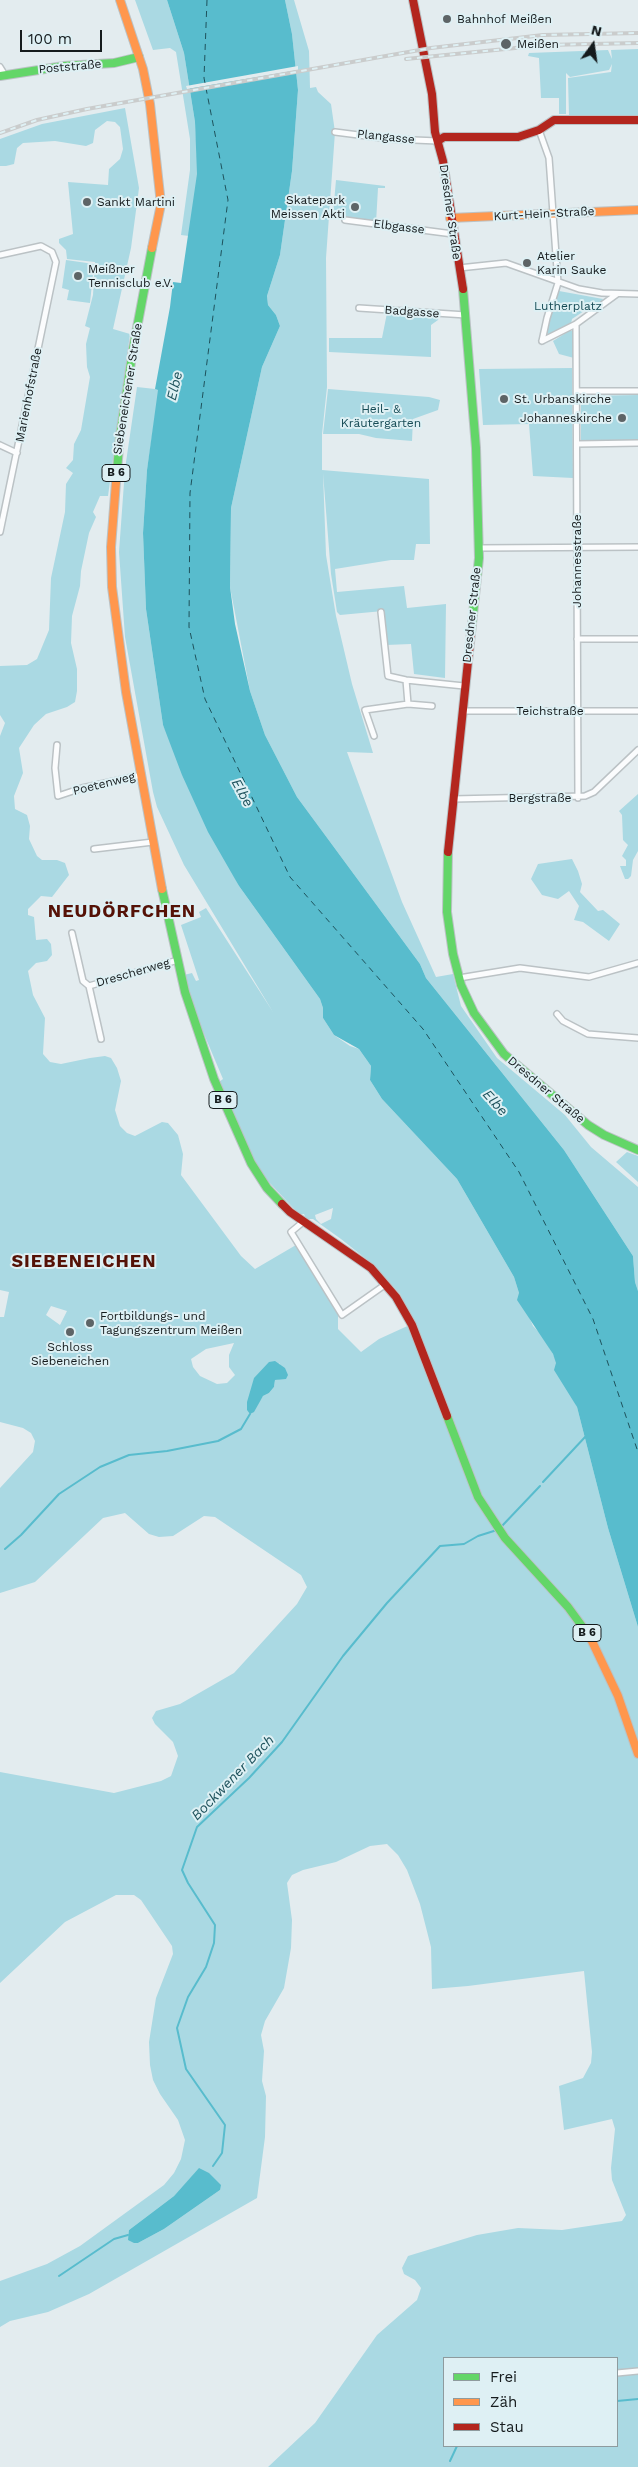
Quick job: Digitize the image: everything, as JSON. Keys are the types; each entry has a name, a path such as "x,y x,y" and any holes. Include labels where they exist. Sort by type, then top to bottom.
{"main road":[{"name":"B 6","path":"120,0 139,57"},
{"name":"Dresdner Straße","path":"413,0 432,94 434,126 443,160 450,218 466,315 476,448 478,548 446,876 449,936 459,978 480,1023 514,1065 597,1131 638,1150"},
{"name":"Poststraße","path":"2,76 64,66 114,63 139,57"},
{"name":"Siebeneichener Straße","path":"139,57 154,128 162,204 139,314 116,470 111,547 115,619 153,842 178,960 198,1034 245,1152 268,1188 303,1222 358,1258 386,1284 396,1297 412,1325 471,1481 498,1530 568,1607 590,1637 600,1654 618,1696 638,1754"},
{"path":"438,141 444,137 518,137 539,130 554,120 638,120"},
{"name":"Kurt-Hein-Straße","path":"450,218 638,210"}],"street":[{"path":"0,67 2,76"},
{"path":"539,130 549,158 558,283 542,341 576,324 617,294"},
{"name":"Plangasse","path":"335,132 390,139 438,141"},
{"name":"Elbgasse","path":"345,220 453,234"},
{"name":"Marienhofstraße","path":"0,255 41,246 49,249 56,258 56,266 0,532"},
{"path":"458,268 506,263 579,289 617,294 638,294"},
{"name":"Badgasse","path":"359,308 466,315"},
{"name":"Johannesstraße","path":"576,324 578,391 578,798"},
{"path":"578,391 638,391"},
{"path":"577,444 638,444"},
{"path":"0,445 17,454"},
{"path":"478,548 638,547"},
{"path":"381,612 388,676 406,680 464,686"},
{"path":"577,639 638,640"},
{"path":"406,680 408,704"},
{"path":"374,736 365,710 408,704 432,706"},
{"name":"Teichstraße","path":"462,711 638,711"},
{"name":"Poetenweg","path":"57,745 55,768 58,796 82,788 142,775"},
{"name":"Bergstraße","path":"453,799 578,798 594,792 638,750"},
{"path":"94,849 153,842"},
{"name":"Drescherweg","path":"72,933 83,981 88,986 101,1039"},
{"name":"Drescherweg","path":"88,986 178,960"},
{"path":"459,978 520,968 589,978 638,963"},
{"path":"558,1014 563,1022 588,1034 638,1038"},
{"path":"303,1222 291,1232 342,1315 386,1284"},
{"path":"618,2373 638,2372"}],"green space":[{"path":"135,0 167,0 184,53 195,122 198,174 189,236 181,235 190,170 190,139 176,52 170,48 153,50"},
{"path":"285,0 294,0 309,51 310,88 316,87 318,92 331,104 335,132 326,258 327,387 322,434 322,470 429,479 430,544 416,544 414,560 391,560 335,569 337,592 404,586 407,608 446,604 445,678 414,674 411,644 386,645 383,611 340,615 337,612 331,574 323,473 326,555 336,616 352,684 373,753 347,752 402,902 436,977 453,974 461,1006 497,1058 565,1115 591,1147 638,1187 638,1291 635,1282 633,1256 564,1150 426,978 420,964 297,797 265,735 250,691 230,587 231,508 262,367 280,326 276,315 268,305 267,296 280,255 292,171 298,90 292,34"},
{"path":"638,49 638,115 569,116 568,78 611,72 612,64 609,70 570,77 566,73 566,114 559,114 559,98 541,98 539,58 528,56 529,53 608,50 612,59 611,50"},
{"path":"125,108 139,188 131,248 113,329 130,334 108,496 100,496 93,512 96,517 89,533 81,571 80,586 72,616 71,643 77,669 75,702 67,707 46,714 34,725 19,748 23,773 14,796 15,809 27,815 30,826 29,839 37,856 42,860 57,860 65,863 69,875 52,897 41,896 28,909 28,915 34,917 36,940 47,939 51,944 52,955 47,961 36,963 28,971 33,995 45,1018 43,1054 50,1062 61,1064 105,1056 111,1058 117,1068 121,1081 115,1110 120,1126 127,1133 135,1136 162,1122 168,1123 178,1135 183,1154 181,1175 241,1256 255,1269 296,1245 338,1313 338,1329 361,1352 379,1339 414,1323 400,1294 375,1266 313,1219 306,1219 304,1214 299,1214 265,1178 255,1162 219,1082 223,1079 196,1015 184,975 192,973 196,981 199,980 181,925 201,917 199,912 206,908 273,1012 184,865 157,807 153,792 125,637 119,552 125,469 137,387 155,389 159,390 147,470 143,533 146,609 163,725 239,886 320,999 323,1008 323,1018 334,1035 350,1046 359,1049 371,1066 370,1080 382,1099 457,1179 514,1277 533,1326 542,1335 553,1354 577,1407 608,1528 638,1627 638,2467 268,2467 315,2423 377,2335 417,2300 421,2288 415,2280 404,2274 402,2268 408,2256 477,2235 518,2228 562,2230 622,2221 626,2215 612,2180 611,2168 615,2129 612,2119 564,2130 559,2086 583,2078 591,2063 592,2052 584,1971 432,1989 431,1947 420,1904 407,1870 398,1855 387,1844 370,1846 336,1862 303,1870 292,1875 287,1883 292,1920 291,1948 284,1988 265,2021 261,2035 264,2051 262,2081 266,2096 265,2137 257,2198 89,2294 48,2312 10,2321 0,2327 0,2281 47,2264 80,2246 164,2185 174,2173 181,2159 185,2140 178,2120 153,2080 150,2065 149,2042 156,1998 173,1954 172,1946 141,1900 134,1895 116,1895 65,1922 0,1983 0,1772 114,1793 161,1781 171,1776 178,1756 173,1742 155,1724 152,1718 156,1711 180,1704 234,1673 297,1604 307,1587 301,1575 215,1517 204,1516 173,1536 159,1537 149,1534 125,1513 103,1518 35,1582 0,1593 0,1488 33,1452 35,1441 31,1433 23,1428 0,1422 0,1317 4,1317 9,1292 0,1290 0,736 5,723 0,715 0,666 27,665 37,659 49,630 51,578 65,512 66,484 73,473 66,468 73,460 74,444 81,430 90,377 87,367 86,344 90,328 85,326 93,295 95,262 67,259 66,250 59,243 59,239 73,234 68,182 108,185 109,169 120,159 123,149 120,127 115,122 107,121 95,130 93,143 86,146 55,141 23,143 17,148 14,164 0,166 0,139 42,124","holes":["333,1208 331,1219 321,1224 316,1219 315,1215","51,1306 67,1311 60,1325 46,1315","234,1343 229,1355 229,1367 235,1375 227,1383 217,1384 200,1376 193,1367 191,1359 206,1349","280,1363 279,1379 275,1380 274,1387 263,1396 250,1414","199,2169 220,2190 164,2229 138,2243 129,2230 174,2196"]},
{"path":"336,180 385,186 385,188 378,188 376,223 333,214"},
{"name":"Meißner Tennisclub e.V.","path":"66,260 94,264 90,303 67,300 69,290 62,288"},
{"name":"Lutherplatz","path":"559,291 603,299 572,319 571,324 550,335 547,333 546,328"},
{"path":"387,313 439,316 438,320 431,325 431,357 329,352 329,338 382,338"},
{"path":"569,331 573,331 574,358 559,354 553,341"},
{"path":"572,368 573,478 533,476 529,424 483,425 479,369"},
{"name":"Heil- & Kräutergarten","path":"328,389 429,397 440,400 438,410 413,419 412,441 376,438 359,434 323,434"},
{"path":"638,395 638,440 581,440 581,396"},
{"path":"638,794 638,851 633,860 631,876 625,879 620,866 626,866 626,860 622,856 628,845 623,840 622,815 619,811"},
{"path":"572,859 582,884 580,892 598,911 603,910 620,924 609,941 583,922 574,920 579,906 569,891 558,899 542,895 531,879 538,864"},
{"path":"627,1152 638,1156 638,1182 616,1162"}],"water":[{"name":"Elbe","path":"167,0 285,0 292,34 298,90 292,171 280,255 267,296 268,305 276,315 280,326 262,367 231,508 230,587 235,624 250,691 265,735 297,797 420,964 426,978 564,1150 633,1256 635,1282 638,1291 638,1627 608,1528 577,1407 554,1370 556,1363 553,1354 517,1300 519,1293 514,1277 457,1179 382,1099 370,1080 371,1066 359,1049 334,1035 323,1018 323,1008 320,999 239,886 208,832 182,775 163,725 146,609 143,533 147,470 158,390 155,389 173,282 181,283 197,174 195,122 184,53"},
{"path":"275,1361 285,1368 288,1375 286,1379 275,1380 274,1387 263,1396 254,1412 250,1414 247,1410 247,1402 254,1378 269,1362"},
{"path":"199,2168 209,2173 221,2185 220,2190 164,2229 138,2243 128,2240 129,2230 174,2196"}],"pier":[{"path":"298,66 298,70 187,89 186,86"}],"waterway":[{"path":"5,1549 21,1535 59,1494 100,1467 129,1455 167,1451 218,1441 241,1429 250,1414"},
{"path":"543,1482 586,1436"},
{"name":"Bockwener Bach","path":"501,1527 540,1486"},
{"name":"Bockwener Bach","path":"213,2166 222,2153 225,2125 186,2069 177,2028 188,1997 206,1967 214,1943 215,1925 188,1883 182,1870 197,1827 249,1778 282,1742 343,1656 387,1603 440,1546 464,1544 478,1536 497,1530"},
{"path":"59,2276 114,2239 128,2235"},
{"path":"618,2401 638,2399"},
{"path":"450,2461 457,2447"}],"ferry route":[{"path":"207,0 204,78 228,200 190,493 189,627 205,699 290,877 423,1029 519,1172 593,1319 638,1452"}],"railway":[{"path":"0,133 37,120 87,109 431,48 543,35 638,33"},
{"path":"406,59 545,45 638,43"}],"traffic: fast":[{"path":"0,76 64,66 114,63 139,57"},
{"path":"116,482 120,436 133,349 152,248"},
{"path":"463,289 476,448 479,558 471,633"},
{"path":"448,852 447,912 453,954 461,985 474,1013 504,1054 588,1125 604,1135 638,1150"},
{"path":"162,889 185,992 214,1079 251,1163 267,1188 282,1204"},
{"path":"447,1416 478,1497 505,1538 568,1607 590,1637"}],"traffic: slow":[{"path":"120,0 143,69 150,104 161,204 152,248"},
{"path":"450,218 638,210"},
{"path":"116,482 111,547 112,587 126,692 162,889"},
{"path":"590,1637 618,1696 638,1754"}],"traffic: jam":[{"path":"413,0 432,94 435,132 443,161 463,289"},
{"path":"438,141 444,137 518,137 539,130 554,120 638,120"},
{"path":"448,852 471,633"},
{"path":"282,1204 290,1212 371,1268 396,1297 412,1325 447,1416"}],"place":[{"name":"Bahnhof Meißen","path":"447,19"},
{"name":"Meißen","path":"506,44"},
{"name":"Sankt Martini","path":"87,202"},
{"name":"Skatepark Meissen Akti","path":"355,207"},
{"name":"Atelier Karin Sauke","path":"527,263"},
{"name":"Meißner Tennisclub e.V.","path":"78,276"},
{"name":"St. Urbanskirche","path":"504,399"},
{"name":"Johanneskirche","path":"622,418"},
{"name":"Fortbildungs- und Tagungszentrum Meißen","path":"90,1323"},
{"name":"Schloss Siebeneichen","path":"70,1332"}],"district":[{"name":"NEUDÖRFCHEN","path":"122,912"},
{"name":"SIEBENEICHEN","path":"84,1262"}]}
